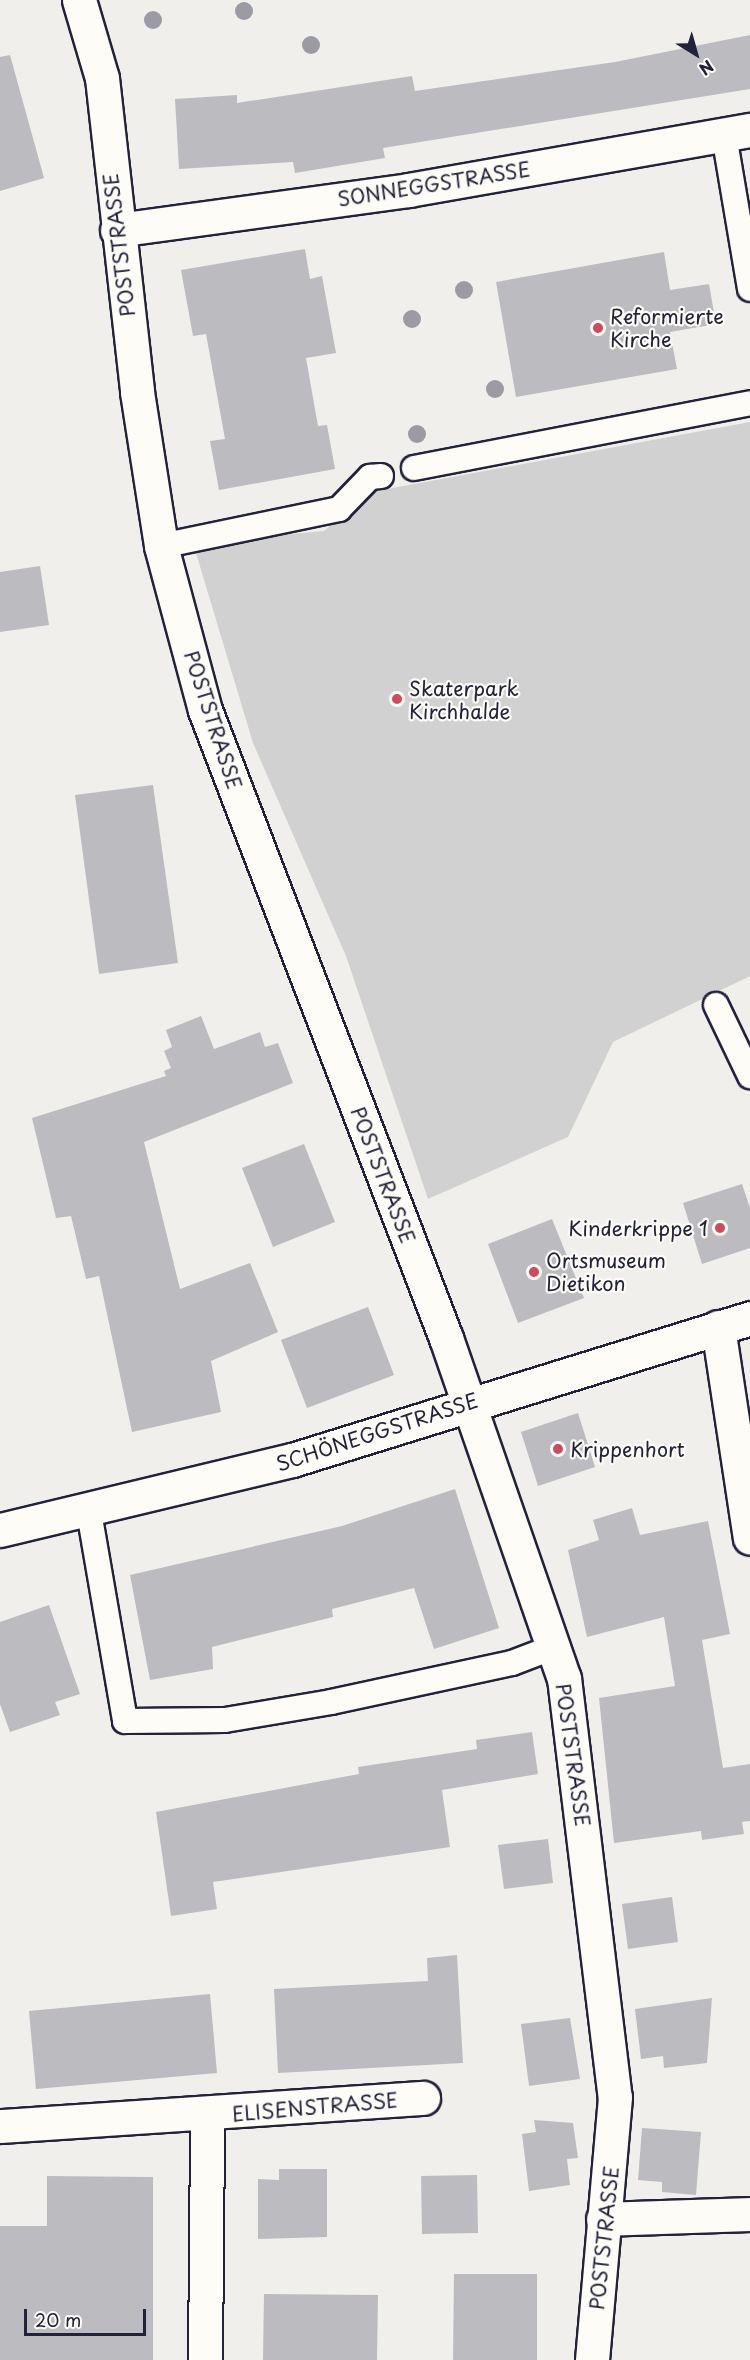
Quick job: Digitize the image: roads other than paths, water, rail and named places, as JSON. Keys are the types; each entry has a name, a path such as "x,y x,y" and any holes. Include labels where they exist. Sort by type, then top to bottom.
{"street":[{"name":"POSTSTRASSE","path":"79,0 102,78 117,230 161,546 205,710 469,1402 550,1648 564,1678 615,2097 613,2155 603,2219 592,2360"},
{"name":"SONNEGGSTRASSE","path":"117,230 409,190 737,132"},
{"name":"SCHÖNEGGSTRASSE","path":"0,1530 89,1512 292,1460 469,1402 750,1318"},
{"path":"718,1327 750,1538"},
{"name":"ELISENSTRASSE","path":"0,2126 207,2116 423,2098"},
{"name":"ELISENSTRASSE","path":"205,2360 207,2116"},
{"path":"603,2219 750,2214"}],"lane":[{"path":"737,132 750,289"},
{"path":"414,468 750,403"},
{"path":"161,546 339,509 370,477 381,476"},
{"path":"716,1005 750,1076"},
{"path":"89,1512 124,1721 225,1720 331,1702 512,1663 550,1648"}],"place":[{"name":"Reformierte Kirche","path":"598,328"},
{"name":"Skaterpark Kirchhalde","path":"397,699"},
{"name":"Kinderkrippe 1","path":"720,1228"},
{"name":"Ortsmuseum Dietikon","path":"534,1272"},
{"name":"Krippenhort","path":"558,1449"}]}
